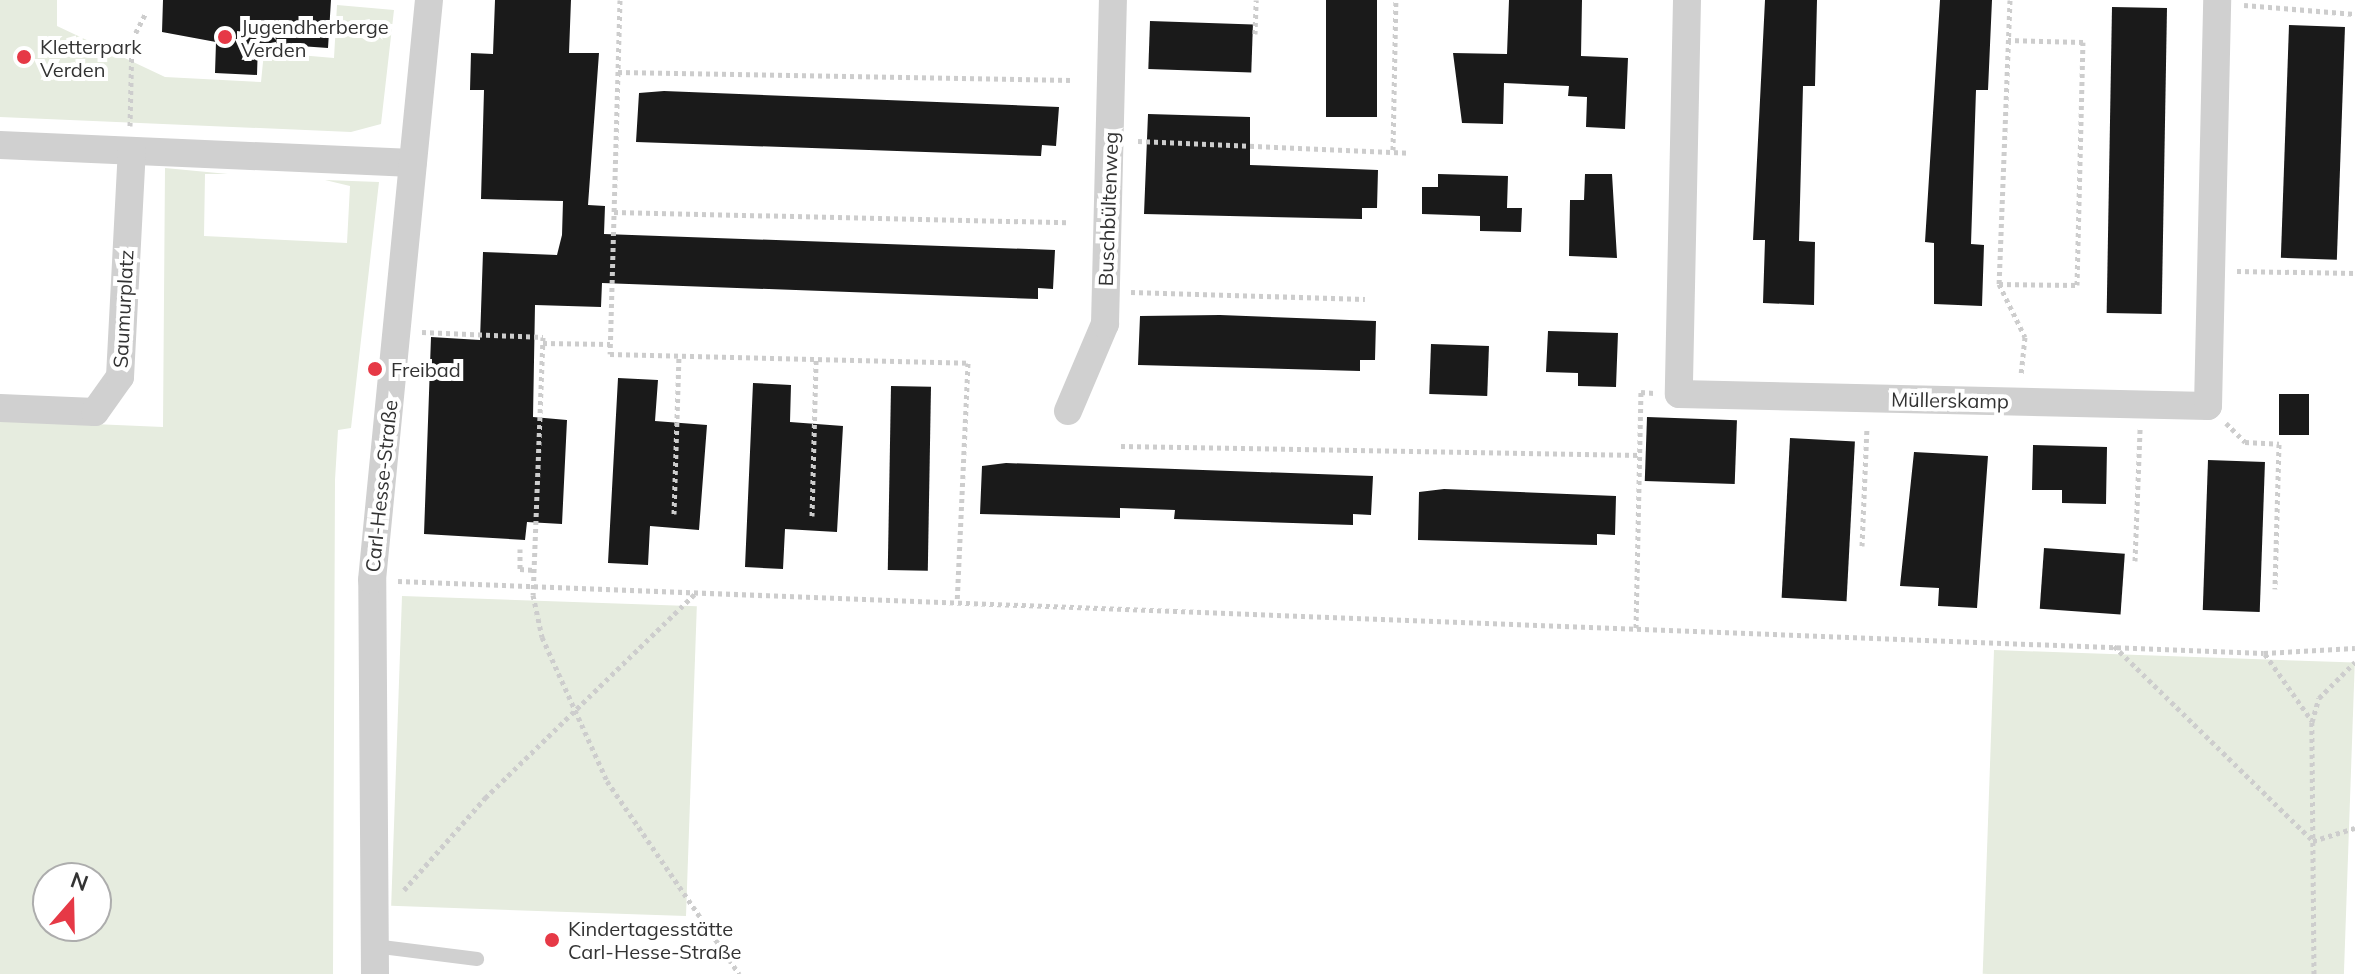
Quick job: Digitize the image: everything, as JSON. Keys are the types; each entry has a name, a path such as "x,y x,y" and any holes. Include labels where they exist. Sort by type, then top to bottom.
{"street":[{"name":"Carl-Hesse-Straße","path":"375,974 372,580 429,0"},
{"name":"Buschbültenweg","path":"1068,411 1105,324 1113,0"},
{"name":"Müllerskamp","path":"1687,0 1679,394 2208,406"},
{"path":"2208,406 2216,1"},
{"path":"0,145 413,163"},
{"name":"Saumurplatz","path":"0,408 95,412 120,377 132,151"}],"lane":[{"path":"374,946 477,959"}],"path":[{"path":"620,0 610,354 968,363 957,602"},
{"path":"1255,34 1256,0"},
{"path":"1393,150 1396,0"},
{"path":"2010,0 1999,284 2025,337 2020,381"},
{"path":"2216,1 2355,14"},
{"path":"132,151 126,87 132,40 145,14"},
{"path":"1999,284 2077,285 2083,42 2008,40"},
{"path":"618,72 1071,80"},
{"path":"1127,141 1409,153"},
{"path":"614,212 1067,222"},
{"path":"2212,271 2355,273"},
{"path":"1124,292 1365,299"},
{"path":"397,330 543,337 534,570 542,637 572,714 607,781 739,974"},
{"path":"543,343 610,344"},
{"path":"674,514 679,356"},
{"path":"812,516 816,359"},
{"path":"1636,628 1641,392"},
{"path":"1862,546 1868,398"},
{"path":"2135,561 2141,404"},
{"path":"2208,406 2245,442 2279,444 2275,589"},
{"path":"1121,446 1640,455"},
{"path":"520,549 520,569 534,570"},
{"path":"397,581 2264,653 2355,648"},
{"path":"400,894 572,714 698,592"},
{"path":"2113,646 2313,841"},
{"path":"2264,653 2312,722"},
{"path":"2314,974 2312,722 2319,698 2355,662"},
{"path":"2313,841 2355,828"}],"shaded area":[{"path":"0,0 57,0 57,26 165,77 261,82 264,52 334,58 337,5 394,10 381,124 351,132 0,117"},
{"path":"165,168 228,174 205,174 204,236 347,243 350,186 325,180 379,182 351,428 338,430 335,480 333,974 0,974 0,420 163,427"},
{"path":"402,596 697,606 686,916 391,906"},
{"path":"1994,650 2355,663 2344,974 1983,974"}],"building":[{"path":"163,0 331,0 328,48 258,43 257,75 215,73 216,42 162,32"},
{"path":"495,0 571,0 569,53 599,53 588,205 605,206 604,234 1055,250 1053,289 1038,288 1038,299 602,283 601,307 535,305 533,417 567,420 562,524 527,522 525,540 424,534 431,337 480,340 483,252 557,255 562,235 563,201 481,199 484,90 470,90 471,53 493,54"},
{"path":"1326,0 1377,0 1377,117 1326,117"},
{"path":"1509,0 1582,0 1581,56 1628,58 1625,129 1586,127 1587,97 1568,96 1569,86 1504,83 1503,124 1462,123 1453,53 1507,54"},
{"path":"1765,0 1817,0 1815,86 1803,86 1799,241 1815,242 1814,305 1763,303 1765,240 1753,240"},
{"path":"1940,0 1992,0 1988,90 1976,90 1971,244 1984,245 1982,306 1934,304 1934,243 1925,242"},
{"path":"2112,7 2167,8 2162,314 2107,313"},
{"path":"1150,21 1253,25 1251,73 1148,69"},
{"path":"2289,25 2345,27 2337,260 2281,258"},
{"path":"664,91 1059,107 1056,146 1042,145 1041,156 636,142 639,93"},
{"path":"1148,114 1250,117 1250,165 1378,170 1377,208 1362,208 1362,219 1144,214"},
{"path":"1438,174 1508,176 1507,208 1522,208 1521,232 1480,231 1480,216 1422,214 1422,187 1438,187"},
{"path":"1585,174 1612,174 1617,258 1569,256 1570,200 1584,200"},
{"path":"1220,315 1376,321 1375,360 1360,360 1360,371 1138,365 1140,316"},
{"path":"1548,331 1618,333 1616,387 1578,386 1578,373 1546,372"},
{"path":"1431,344 1489,346 1487,396 1429,394"},
{"path":"618,378 658,380 655,421 707,425 699,530 650,526 648,565 608,563"},
{"path":"753,383 791,385 790,422 843,426 837,532 785,529 783,569 745,567"},
{"path":"891,386 931,387 928,571 888,570"},
{"path":"2279,394 2309,394 2309,435 2279,435"},
{"path":"1647,417 1737,420 1735,484 1645,481"},
{"path":"1790,438 1855,441 1847,601 1782,598"},
{"path":"2033,445 2107,447 2106,504 2062,503 2062,490 2032,490"},
{"path":"1914,452 1988,456 1977,608 1938,606 1939,588 1900,586"},
{"path":"2208,460 2265,462 2260,612 2203,610"},
{"path":"1006,463 1373,476 1371,515 1353,514 1353,525 1174,519 1175,510 1120,508 1120,518 980,514 982,466"},
{"path":"1444,489 1616,496 1615,535 1597,534 1597,545 1418,540 1419,492"},
{"path":"2044,548 2125,554 2121,615 2040,609"}],"place":[{"name":"Jugendherberge Verden","path":"225,37"},
{"name":"Kletterpark Verden","path":"24,57"},
{"name":"Freibad","path":"375,369"},
{"name":"Kindertagesstätte Carl-Hesse-Straße","path":"552,940"}]}
